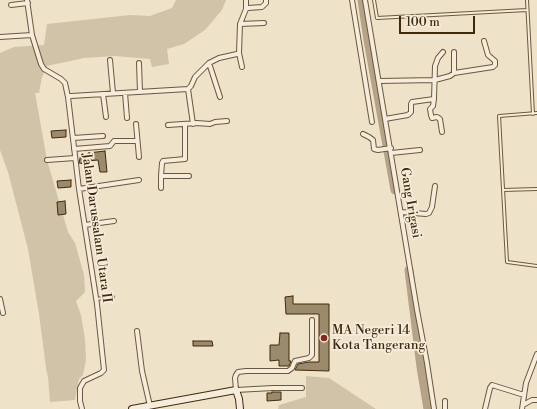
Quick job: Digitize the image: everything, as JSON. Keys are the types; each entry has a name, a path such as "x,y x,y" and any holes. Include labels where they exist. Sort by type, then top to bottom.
{"street":[{"path":"242,67 239,53 240,24 246,9 246,0"},
{"path":"246,9 262,7 266,3 266,0"},
{"path":"352,0 372,122"},
{"name":"Gang Irigasi","path":"365,0 434,409"},
{"path":"11,5 28,2"},
{"name":"Jalan Darussalam Utara II","path":"28,2 32,35 41,64 44,69 65,83 79,190 96,299 104,370 101,374 84,381 80,388 80,401 82,409"},
{"path":"240,24 264,23"},
{"path":"0,37 32,35"},
{"path":"379,81 435,80 450,76 454,73 493,67 495,65 495,61 488,55 484,41"},
{"path":"442,52 435,66 434,99 433,106 430,110 432,118 439,118 442,132"},
{"path":"454,52 454,73"},
{"path":"193,124 188,89 191,86 194,77 209,63 219,58 239,53"},
{"path":"110,60 113,93"},
{"path":"139,63 140,92"},
{"path":"209,63 220,97"},
{"path":"68,97 188,89"},
{"path":"125,93 127,118"},
{"path":"104,94 106,117"},
{"path":"386,119 408,116 411,112 412,102 434,99"},
{"path":"168,125 210,124 227,121"},
{"path":"136,124 139,157"},
{"path":"161,188 163,160 185,159 185,124"},
{"path":"363,134 373,140 374,149 420,150"},
{"path":"73,138 103,136"},
{"path":"74,149 110,146 114,142 137,141"},
{"path":"47,160 75,158"},
{"path":"161,176 189,176"},
{"path":"79,190 139,180"},
{"path":"401,212 429,213 432,207 435,186"},
{"path":"85,225 114,221"},
{"path":"0,299 3,313"},
{"path":"240,409 235,378 238,372 288,370 292,368 294,360 307,359 310,357 312,352 312,320"},
{"path":"137,331 142,371 150,406"},
{"path":"523,407 526,383 537,354"},
{"path":"485,409 492,385 524,395"},
{"path":"135,409 236,390 302,388"},
{"path":"523,407 529,402 537,400"},
{"path":"445,402 445,409"}],"lane":[{"path":"374,0 377,18 527,10"},
{"path":"527,0 533,114"},
{"path":"537,113 500,116 507,262 537,266"},
{"path":"503,190 537,189"},
{"path":"96,299 113,297"}],"shaded area":[{"path":"176,0 226,0 222,10 205,30 184,44 167,49 169,64 152,67 150,59 115,56 84,58 47,66 42,77 39,93 35,93 47,160 68,232 75,243 84,275 85,292 76,301 81,315 85,339 86,360 83,375 79,379 75,400 50,402 39,314 28,249 8,172 0,150 0,53 14,47 44,45 47,24 130,15 150,16 172,8"},
{"path":"306,376 329,378 376,409 278,409 279,405 306,397"}],"building":[{"path":"66,130 66,137 52,138 51,131"},
{"path":"105,151 107,172 100,172 98,160 87,161 86,164 79,163 81,154 88,156 88,153"},
{"path":"71,180 71,187 58,188 57,181"},
{"path":"65,201 66,214 58,215 57,202"},
{"name":"MA Negeri 14 Kota Tangerang","path":"293,296 293,304 329,304 329,371 295,370 298,364 319,362 319,314 286,314 285,297"},
{"path":"280,333 289,333 289,361 291,361 289,366 279,366 279,360 270,361 270,345 279,345"},
{"path":"193,341 212,341 213,346 193,346"},
{"path":"281,392 281,400 267,401 267,393"}],"waterway":[{"path":"362,0 395,190"},
{"path":"409,270 421,367 428,409"}],"place":[{"name":"MA Negeri 14 Kota Tangerang","path":"324,338"}]}
